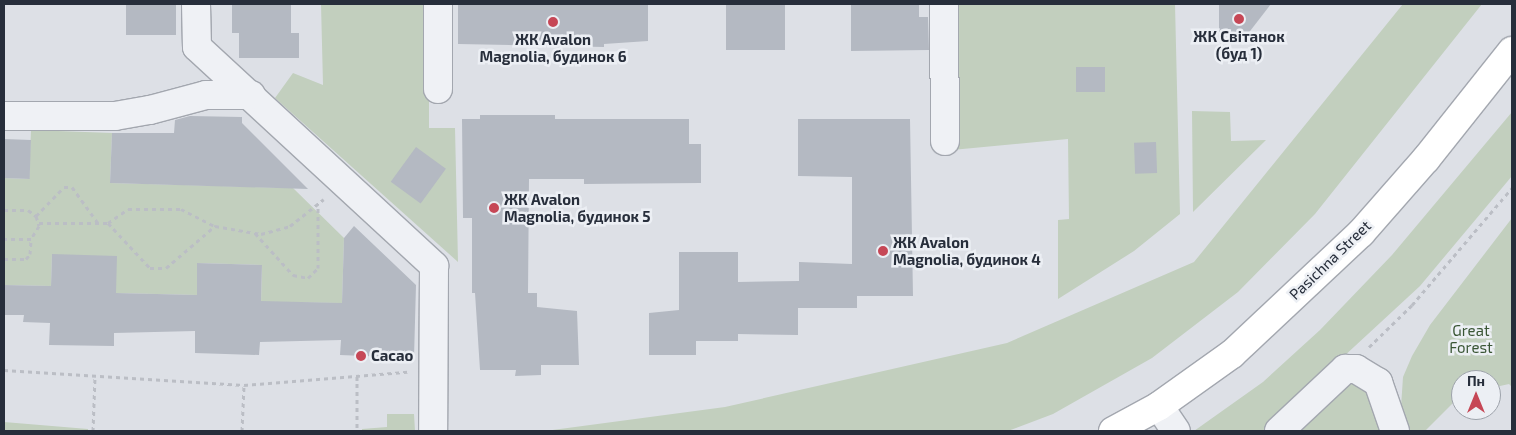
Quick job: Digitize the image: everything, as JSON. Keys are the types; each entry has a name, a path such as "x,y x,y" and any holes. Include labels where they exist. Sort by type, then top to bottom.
{"main road":[{"name":"Pasichna Street","path":"1113,431 1159,406 1232,354 1361,233 1426,159 1512,52"}],"street":[{"path":"196,4 197,47 434,266 433,431"},
{"path":"438,4 438,89"},
{"path":"944,4 945,141"},
{"path":"4,116 115,116 150,110 206,95 251,95"},
{"path":"1279,431 1345,369 1365,372 1378,382 1395,431"},
{"path":"1159,406 1176,431"}],"path":[{"path":"36,216 64,187 72,187 98,223"},
{"path":"1345,369 1412,305 1512,188"},
{"path":"39,223 108,223 128,209 180,209 215,226 255,233 274,232 290,226 318,205 318,268 315,274 308,278 293,275 255,233"},
{"path":"4,210 28,210 36,216 39,223 38,231 31,239 30,254 26,259 4,260"},
{"path":"108,223 150,268 166,268 215,226"},
{"path":"4,239 31,239"},
{"path":"4,370 244,384 433,370"},
{"path":"93,431 95,376"},
{"path":"356,376 357,431"},
{"path":"242,431 244,384"}],"green space":[{"path":"321,4 429,4 429,128 455,128 458,262 275,98 293,73 323,85"},
{"path":"951,4 1175,4 1180,214 1134,251 1058,299 1058,220 1069,219 1068,139 952,150"},
{"path":"1403,4 1482,4 1315,214 1238,292 1152,358 1053,414 1008,431 545,431 725,407 1007,343 1194,262"},
{"path":"1192,111 1230,112 1231,141 1266,140 1193,212"},
{"path":"1512,112 1512,176 1420,286 1263,431 1194,431 1263,382 1320,330 1392,255"},
{"path":"31,130 112,133 110,183 293,188 344,238 342,303 261,302 262,265 198,263 197,295 116,293 52,254 51,286 4,285 4,178 29,179"},
{"name":"Great Forest","path":"1512,218 1512,387 1509,384 1501,386 1501,370 1451,370 1451,405 1425,431 1407,431 1401,407 1403,377 1412,356 1430,325"},
{"path":"1344,380 1362,380 1389,431 1285,431"},
{"path":"387,414 414,414 415,431 362,431 362,429 387,427"},
{"path":"4,422 88,429 88,431 4,431"}],"building":[{"path":"126,4 176,4 176,35 126,35"},
{"path":"232,4 291,4 291,33 299,33 299,58 239,58 239,33 232,33"},
{"name":"ЖК Avalon Magnolia, будинок 6","path":"458,4 648,4 648,41 604,44 604,47 458,44"},
{"path":"726,4 785,4 785,50 726,50"},
{"path":"851,4 919,4 919,17 928,17 929,50 851,51"},
{"name":"ЖК Світанок (буд 1)","path":"1219,4 1271,4 1247,35 1219,35"},
{"path":"1076,67 1105,67 1105,92 1076,92"},
{"name":"ЖК Avalon Magnolia, будинок 5","path":"480,115 555,115 555,119 689,119 689,144 701,144 701,183 584,184 584,179 529,179 528,293 537,293 537,307 577,311 579,365 541,365 541,375 515,376 516,370 480,370 475,293 472,293 472,218 463,218 462,119 480,119"},
{"path":"190,116 242,117 242,123 308,189 110,183 112,133 174,133 175,120"},
{"path":"798,119 910,119 913,296 857,296 857,308 798,308 798,335 738,334 738,341 696,341 696,355 649,355 649,313 679,310 679,252 738,252 738,282 799,281 799,262 852,264 852,177 798,176"},
{"path":"4,139 31,140 30,179 4,178"},
{"path":"1156,142 1157,173 1135,174 1134,143"},
{"path":"416,147 446,169 421,204 391,182"},
{"path":"354,226 416,285 414,358 340,355 341,340 260,342 259,355 195,353 195,331 114,333 114,346 49,345 50,323 23,322 24,315 4,315 4,285 51,286 52,254 117,256 116,293 197,295 197,263 262,265 261,301 342,303 344,238"}],"place":[{"name":"ЖК Світанок (буд 1)","path":"1239,19"},
{"name":"ЖК Avalon Magnolia, будинок 6","path":"553,22"},
{"name":"ЖК Avalon Magnolia, будинок 5","path":"494,208"},
{"name":"ЖК Avalon Magnolia, будинок 4","path":"883,251"},
{"name":"Cacao","path":"361,356"}]}
